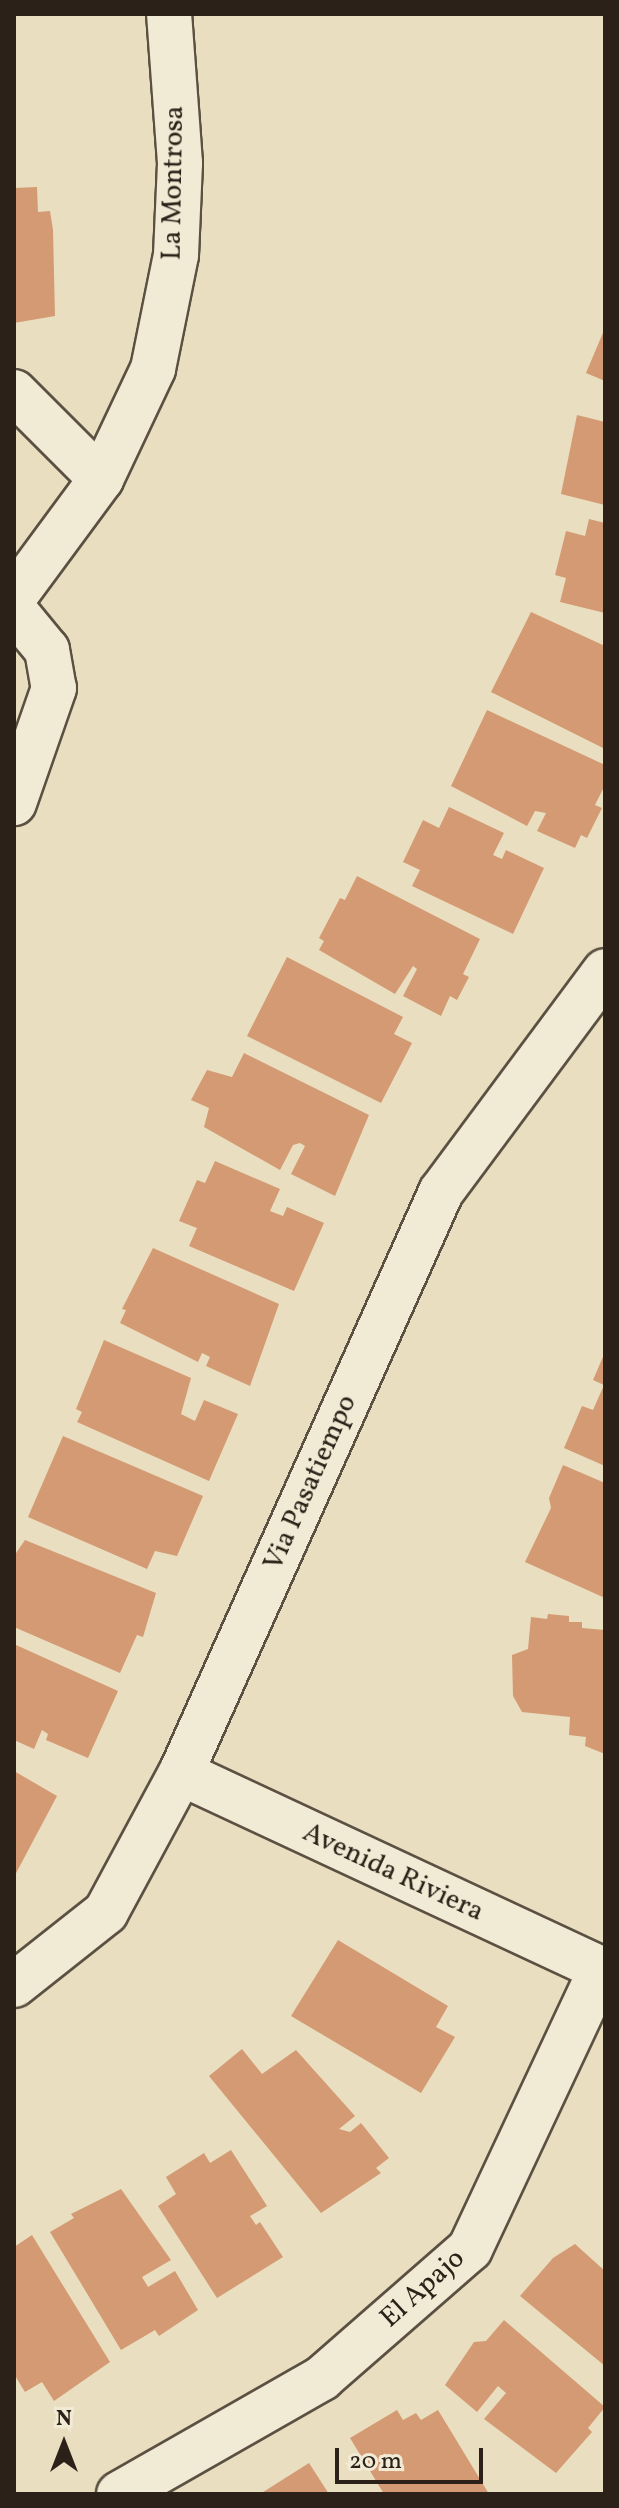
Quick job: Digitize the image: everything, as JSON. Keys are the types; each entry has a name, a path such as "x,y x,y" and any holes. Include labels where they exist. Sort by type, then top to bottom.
{"street":[{"name":"La Montrosa","path":"14,597 101,479 153,369 176,255 180,163 169,14"},
{"path":"14,392 101,479"},
{"path":"14,610 47,650 54,688 14,803"},
{"name":"Via Pasatiempo","path":"14,1985 106,1912 181,1773 441,1192 605,971"},
{"name":"Avenida Riviera","path":"181,1773 603,1971"},
{"name":"El Apajo","path":"119,2494 322,2378 470,2249 603,1971"}],"building":[{"path":"37,187 38,212 50,211 53,230 55,316 14,323 14,188"},
{"path":"605,328 605,381 586,373"},
{"path":"577,415 605,422 605,505 561,494"},
{"path":"589,519 605,523 605,613 560,602 566,578 555,575 566,531 585,536"},
{"path":"531,612 605,646 605,749 491,692"},
{"path":"487,710 605,765 605,785 595,805 602,808 587,838 581,835 575,848 537,831 546,813 535,811 527,826 451,786"},
{"path":"449,807 504,833 493,855 502,859 506,850 544,868 513,934 412,886 420,870 403,862 423,820 439,828"},
{"path":"357,876 480,939 463,974 469,977 457,1000 450,996 441,1016 403,996 417,969 413,966 395,994 319,950 324,941 319,938 340,898 345,900"},
{"path":"287,957 403,1017 394,1034 412,1043 381,1103 247,1036"},
{"path":"244,1053 369,1115 335,1196 291,1174 305,1146 300,1143 293,1145 280,1170 204,1127 209,1108 191,1100 207,1070 232,1077"},
{"path":"215,1161 280,1189 270,1211 283,1216 287,1207 324,1223 294,1291 189,1246 197,1228 179,1221 197,1180 205,1183"},
{"path":"153,1248 279,1304 250,1386 206,1366 210,1357 202,1353 198,1362 120,1323 126,1310 122,1309"},
{"path":"104,1340 191,1378 181,1414 195,1421 204,1400 238,1414 209,1481 77,1422 82,1412 76,1409"},
{"path":"605,1352 605,1466 564,1448 582,1406 593,1410 604,1385 593,1380"},
{"path":"63,1436 203,1496 177,1556 155,1551 147,1569 28,1517"},
{"path":"563,1465 605,1483 605,1598 525,1562 551,1508 549,1498"},
{"path":"25,1540 156,1593 143,1637 137,1635 120,1673 14,1627 14,1556"},
{"path":"548,1614 569,1616 569,1622 582,1622 582,1628 605,1630 605,1754 585,1746 586,1737 569,1735 570,1717 522,1712 513,1696 512,1655 528,1649 531,1617 547,1619"},
{"path":"16,1645 118,1691 88,1758 46,1740 48,1734 42,1730 34,1749 14,1740"},
{"path":"14,1771 57,1796 14,1877"},
{"path":"338,1940 448,2006 436,2027 455,2037 421,2093 291,2016"},
{"path":"242,2049 262,2074 296,2050 355,2116 339,2129 350,2132 361,2123 389,2158 376,2168 381,2173 321,2213 209,2076"},
{"path":"231,2150 267,2206 250,2216 256,2225 260,2222 283,2257 217,2298 158,2206 176,2194 166,2177 204,2153 210,2163"},
{"path":"121,2189 171,2260 142,2277 148,2287 175,2271 198,2310 159,2336 155,2330 121,2350 50,2232 74,2218 71,2214"},
{"path":"32,2235 110,2362 54,2401 42,2382 25,2392 14,2374 14,2247"},
{"path":"575,2244 605,2271 605,2366 520,2296 553,2258"},
{"path":"504,2320 605,2407 588,2428 592,2432 556,2473 484,2419 506,2393 498,2386 477,2412 445,2385 474,2342 486,2341"},
{"path":"397,2410 403,2420 416,2413 421,2420 438,2410 489,2494 384,2494 350,2438"},
{"path":"309,2463 329,2494 260,2494"}]}
